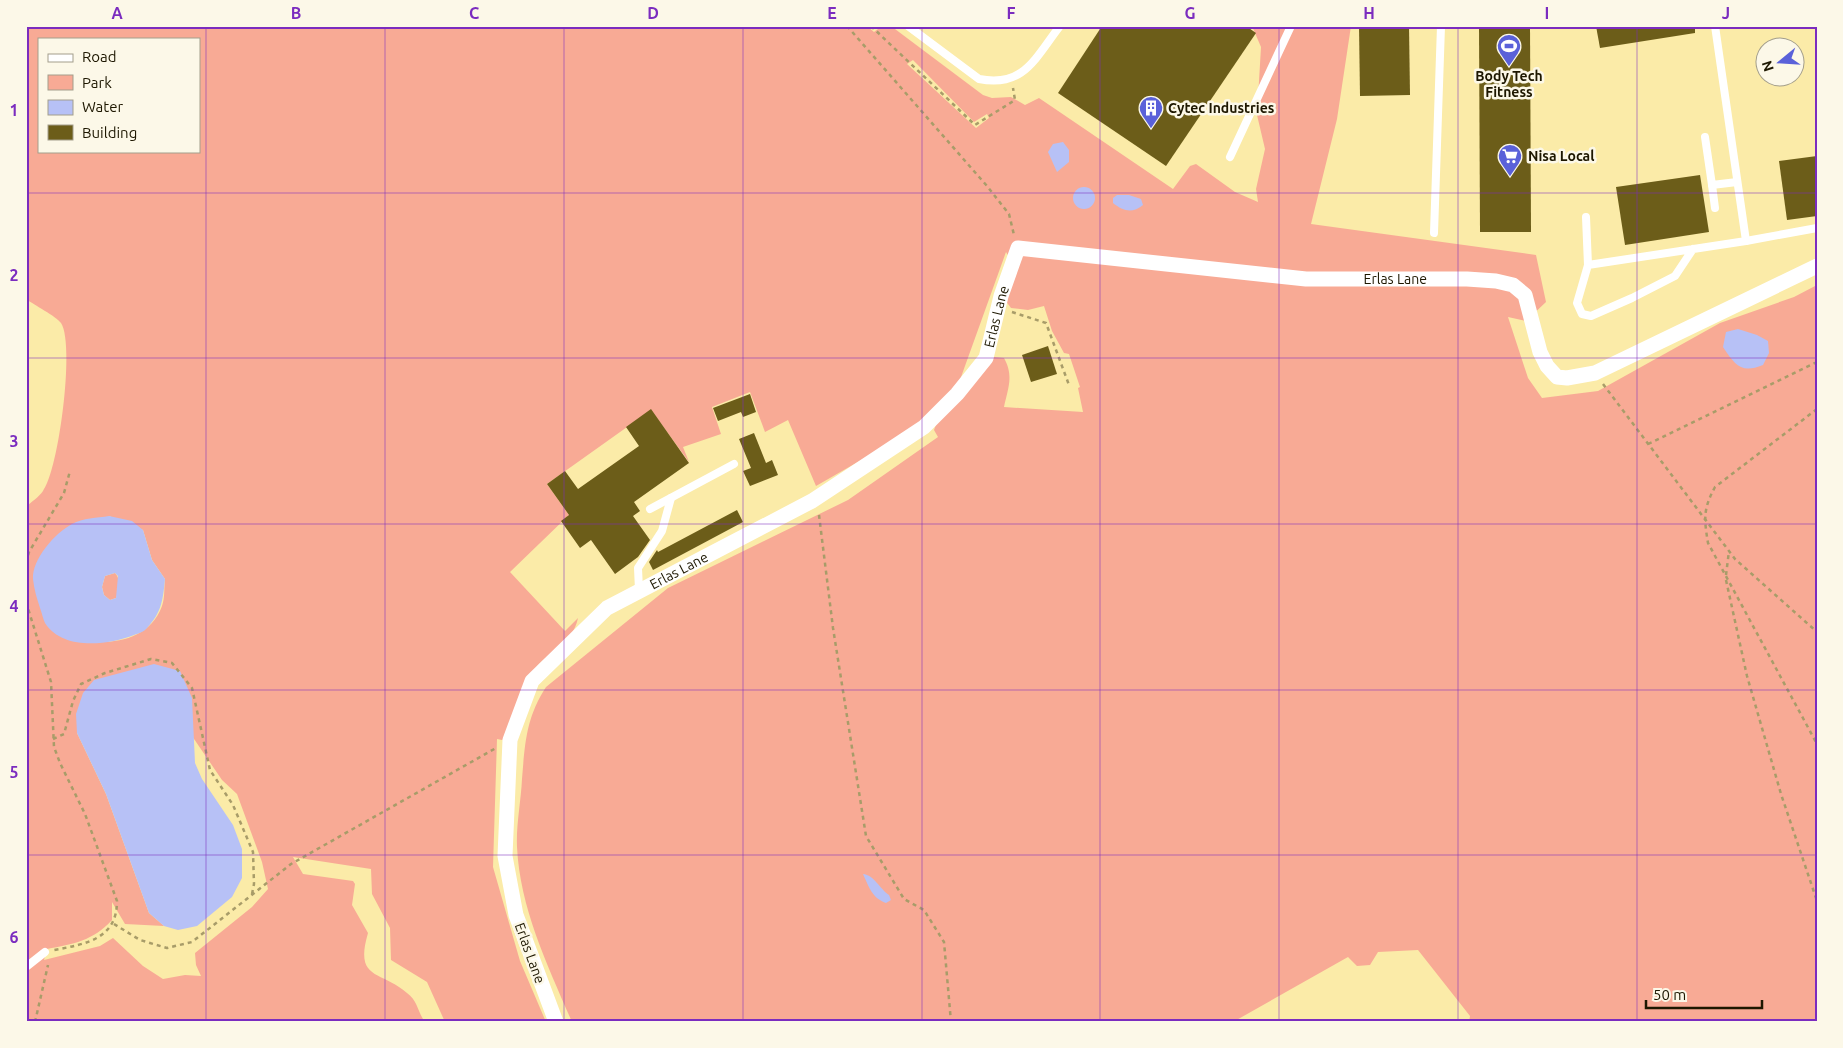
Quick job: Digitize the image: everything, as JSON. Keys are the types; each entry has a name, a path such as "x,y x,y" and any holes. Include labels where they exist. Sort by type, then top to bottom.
{"street":[{"name":"Erlas Lane","path":"556,1022 516,915 505,856 510,740 532,681 608,608 639,590 812,501 924,428 957,394 986,358 999,302 1018,248 1306,280 1467,279 1496,281 1513,286 1525,295 1540,352 1546,366 1557,377 1567,378 1595,373 1817,266"}],"lane":[{"path":"908,26 978,79 990,81 1012,79 1026,70 1060,26"},
{"path":"1230,157 1291,26"},
{"path":"1434,233 1442,26"},
{"path":"1716,26 1736,182 1746,241"},
{"path":"1705,138 1715,208"},
{"path":"1712,185 1736,182"},
{"path":"1586,218 1588,265 1577,303 1582,314 1591,316 1632,298 1674,276 1693,249"},
{"path":"1588,265 1746,241 1817,228"},
{"path":"650,509 734,464"},
{"path":"639,590 638,568 662,531 671,498"},
{"path":"26,967 48,952"}],"path":[{"path":"847,26 1009,214 1018,248"},
{"path":"871,26 975,126 1015,100 1012,79"},
{"path":"999,302 1007,311 1046,323 1068,386"},
{"path":"1648,444 1817,362"},
{"path":"1595,373 1735,559 1817,632"},
{"path":"1817,408 1715,487 1708,500 1704,518 1708,543 1817,744"},
{"path":"26,563 30,552 64,493 70,471"},
{"path":"812,501 819,516 866,836 904,898 924,910 944,942 951,1022"},
{"path":"1729,551 1726,577 1747,676 1781,794 1817,901"},
{"path":"26,602 51,682 54,703 53,739 60,763 85,814 117,901 117,915 114,924 102,935 84,944 48,952 35,1022"},
{"path":"53,739 64,734 73,701 82,684 105,673 151,659 172,664 192,688 210,770 233,804 253,852 254,884 252,895"},
{"path":"114,924 140,940 166,948 192,942 291,864 510,740"}],"green space":[{"path":"26,26 867,26 874,32 878,29 875,26 891,26 983,95 992,98 1011,97 1025,105 1039,98 1173,189 1190,166 1196,164 1235,192 1258,202 1256,189 1265,149 1257,115 1261,47 1252,26 1351,26 1337,119 1311,224 1536,255 1546,302 1526,321 1508,317 1528,378 1542,398 1598,391 1720,323 1794,297 1817,285 1817,1022 1469,1022 1470,1016 1418,950 1378,952 1370,965 1357,966 1348,957 1233,1022 572,1022 529,915 519,870 517,830 524,754 530,720 539,698 546,687 668,588 848,500 938,437 934,430 938,419 994,357 1004,358 1009,371 1009,382 1004,407 1083,412 1078,388 1080,387 1069,354 1064,353 1052,331 1044,306 1028,310 1011,308 1005,300 1015,267 1006,252 956,391 917,428 816,486 788,420 765,432 750,392 712,407 721,434 683,447 689,462 651,410 547,484 569,515 510,572 565,631 578,618 570,635 543,660 532,674 518,730 502,740 497,739 493,867 520,961 546,1022 445,1022 427,982 391,960 390,928 372,894 371,869 293,857 303,874 353,881 355,884 352,905 368,933 365,948 367,967 411,996 425,1022 26,1022 26,705 29,702 26,689 26,507 43,491 49,479 55,459 59,434 66,380 66,355 65,335 61,323 55,317 26,299","holes":["913,60 974,122 987,114 989,118 976,128 907,64","109,516 143,530 152,560 165,579 162,606 155,619 145,629 133,636 105,642 90,642 62,637","192,698 192,736 222,780 237,794 262,862 268,889 252,907 195,953 196,965 201,976 185,975 163,979 143,966 113,938 100,946 44,960 47,949 90,937 105,927 112,920 112,902 125,924 164,926 149,913 106,794 77,733"]},
{"path":"115,573 119,581 119,588 116,598 110,600 104,595 102,587 105,576"}],"water":[{"path":"1063,142 1069,150 1069,162 1057,172 1048,152 1053,144"},
{"path":"1084,187 1092,190 1095,198 1092,206 1084,209 1076,206 1073,198 1076,190"},
{"path":"1117,195 1129,195 1141,199 1143,205 1135,210 1124,210 1113,203 1113,198"},
{"path":"1738,329 1768,341 1769,353 1763,365 1749,369 1744,368 1735,363 1727,353 1723,347 1726,332"},
{"path":"109,516 132,521 143,530 152,560 165,579 159,611 146,629 123,639 99,643 74,642 53,632 45,623 33,579 36,563 46,547 65,528 81,520","holes":["115,573 118,576 116,598 110,600 104,595 102,587 105,576"]},
{"path":"154,664 180,671 192,698 195,763 202,779 233,825 242,849 242,878 232,897 197,926 178,930 164,926 149,913 106,794 77,733 76,714 83,693 94,680"},
{"path":"863,874 874,880 889,895 891,900 886,903 877,898"}],"building":[{"name":"Cytec Industries","path":"1102,26 1246,26 1256,33 1166,166 1058,93"},
{"path":"1359,26 1409,26 1410,95 1360,96"},
{"path":"1479,26 1530,26 1531,232 1480,232"},
{"path":"1596,26 1695,26 1695,33 1600,48"},
{"path":"1817,156 1817,216 1787,220 1779,161"},
{"path":"1700,175 1709,232 1625,245 1616,187"},
{"path":"1048,346 1057,374 1031,382 1022,355"},
{"path":"750,394 756,412 743,417 741,412 718,421 713,408"},
{"path":"651,409 689,463 634,502 640,511 633,516 650,540 638,557 615,574 591,540 580,548 561,521 569,515 547,484 565,471 578,489 639,446 626,427"},
{"path":"754,433 766,463 772,460 778,475 750,486 743,471 751,468 739,439"},
{"path":"737,510 743,522 653,570 649,562 657,550 658,552"}],"place":[{"name":"Body Tech Fitness","path":"1509,67"},
{"name":"Cytec Industries","path":"1151,129"},
{"name":"Nisa Local","path":"1510,177"}]}
